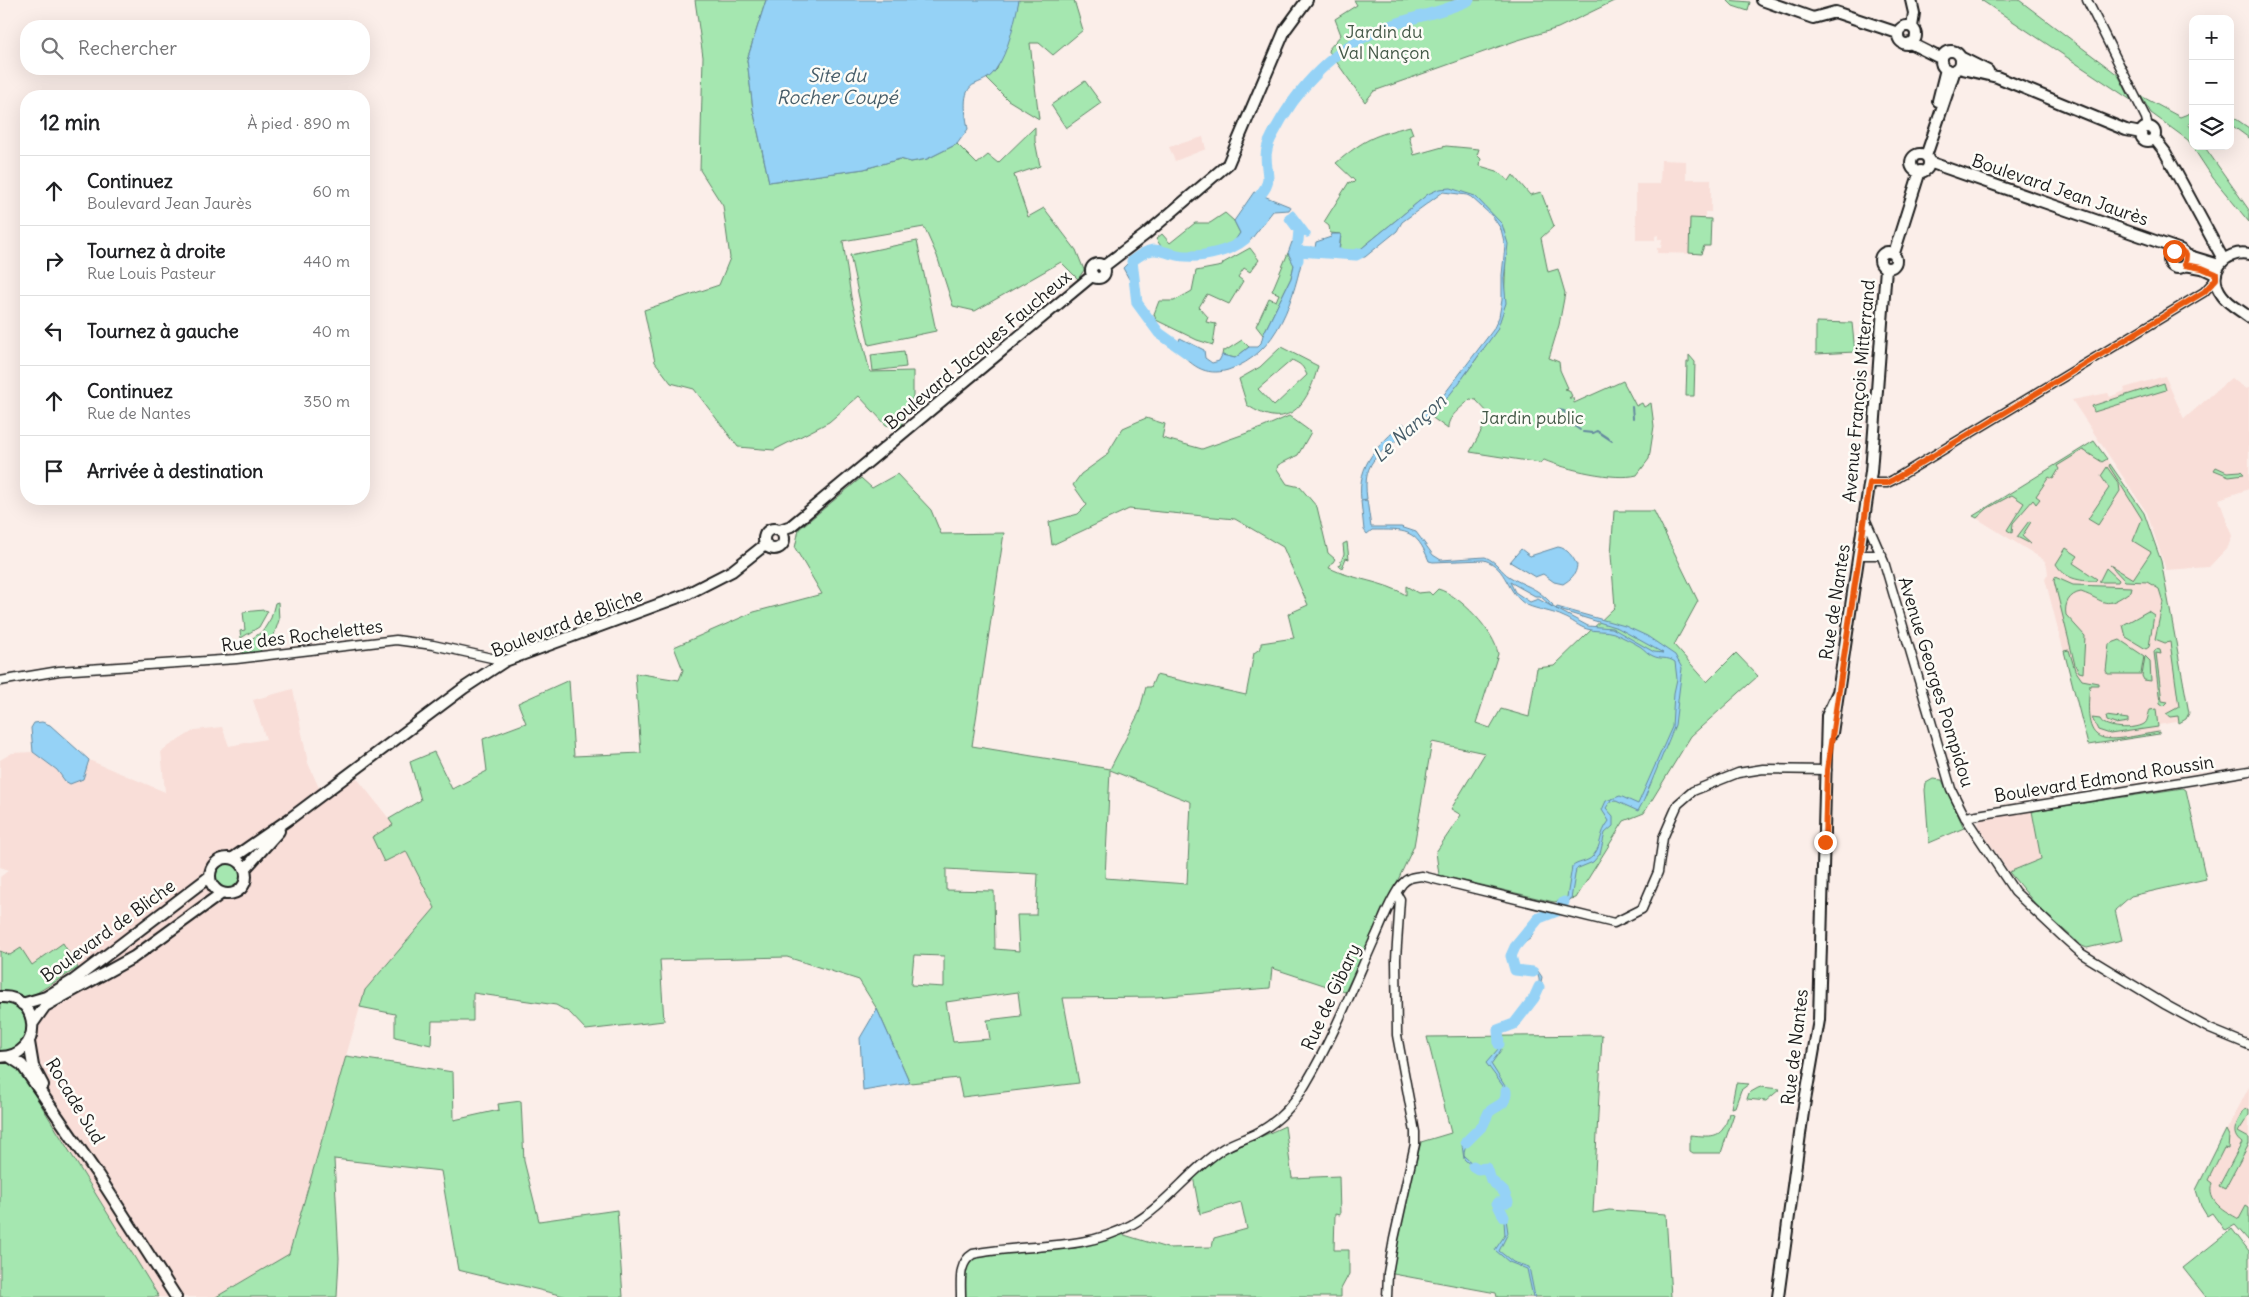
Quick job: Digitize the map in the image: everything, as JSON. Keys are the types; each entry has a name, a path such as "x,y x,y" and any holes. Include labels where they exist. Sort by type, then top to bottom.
{"main road":[{"name":"Boulevard Jacques Faucheux","path":"780,530 791,526 1093,276 1091,271 1094,266 1100,265 1103,267 1146,234 1228,164 1285,30 1307,0"},
{"path":"1762,0 1813,18 1835,12 1898,33"},
{"path":"1910,0 1909,26 1916,33 1912,41"},
{"path":"1909,26 1900,28 1898,33 1901,42 1912,41 1949,64 1984,71"},
{"path":"1923,163 1943,93 1949,64 1956,52 1960,57 1997,77 2126,130 2145,130 2145,140 2154,138 2165,152 2211,238 2218,269 2219,291 2222,296 2249,317"},
{"name":"Avenue François Mitterrand","path":"1864,516 1870,483 1886,268 1882,265 1880,258 1884,252 1891,252 1923,163"},
{"name":"Boulevard Jean Jaurès","path":"1923,163 2160,245 2170,255 2169,261 2172,266 2179,268 2184,257"},
{"name":"Boulevard Jean Jaurès","path":"1923,163 2184,257 2202,268 2218,269"},
{"path":"2211,238 2234,254 2249,254"},
{"path":"2170,255 2174,251 2184,257"},
{"path":"2218,269 2234,254"},
{"name":"Rue de Nantes","path":"1778,1297 1803,1112 1819,1020 1827,716 1838,692 1860,555 1864,516"},
{"path":"774,528 780,530 785,540 782,546 774,549 766,544 764,539 768,531 774,528"},
{"name":"Boulevard de Bliche","path":"233,858 292,817 405,731 505,661 687,594 732,571 766,544"},
{"name":"Boulevard de Bliche","path":"245,869 292,817"},
{"path":"224,858 233,858 238,860 245,869 246,879 242,888 231,894 222,893 213,887 210,877 215,862 224,858"},
{"name":"Boulevard de Bliche","path":"22,1004 46,997 74,980 210,877"},
{"name":"Boulevard de Bliche","path":"33,1023 45,1006 134,957 222,893"},
{"path":"0,997 14,999 22,1004 31,1016 33,1023 29,1042 17,1054 5,1057"},
{"name":"Rocade Sud","path":"29,1042 33,1066 40,1080 93,1163 98,1175"},
{"name":"Rocade Sud","path":"5,1057 22,1065 98,1175 176,1297"}],"street":[{"path":"2087,0 2128,81 2138,104 2145,130"},
{"path":"2204,292 2218,269"},
{"path":"1870,483 1887,483 1893,480 2204,292 2219,291"},
{"name":"Avenue Georges Pompidou","path":"1864,516 1882,555 1946,774 1965,817 2015,892 2082,954 2210,1029 2249,1045"},
{"path":"1860,555 1882,555"},
{"name":"Rue des Rochelettes","path":"0,681 23,675 101,667 236,659 396,640 433,645 505,661"},
{"name":"Rue de Gibary","path":"961,1297 962,1268 964,1261 973,1254 1056,1246 1111,1234 1132,1224 1155,1207 1209,1158 1225,1147 1272,1125 1289,1108 1314,1068 1402,884 1411,877 1422,876 1614,923 1642,909 1658,872 1663,838 1678,804 1693,791 1738,773 1763,768 1827,770"},
{"name":"Boulevard Edmond Roussin","path":"1965,817 2249,771"},
{"path":"1388,1297 1388,1272 1415,1144 1415,1132 1397,1035 1396,959 1400,899 1397,894"}],"shaded area":[{"path":"1203,137 1206,149 1175,161 1169,147"},
{"path":"1661,160 1686,161 1686,179 1711,179 1711,212 1705,212 1705,219 1711,219 1710,246 1704,246 1701,254 1657,253 1657,248 1661,248 1662,239 1658,239 1658,235 1655,236 1655,240 1636,240 1636,184 1660,184"},
{"path":"2165,376 2184,419 2231,378 2247,389 2249,387 2249,489 2219,499 2232,536 2228,547 2209,567 2166,570 2147,513 2072,400 2108,393 2110,397 2125,391 2124,388"},
{"path":"2094,441 2144,513 2155,543 2165,581 2189,713 2183,721 2158,725 2159,734 2088,745 2045,579 2048,574 2044,560 1973,516"},
{"path":"293,689 308,763 319,788 349,768 394,825 385,861 406,851 435,908 365,990 289,1254 216,1297 159,1297 22,1074 32,965 0,951 0,877 9,870 0,867 0,760 12,753 33,752 57,770 65,781 89,765 89,760 165,792 161,751 195,730 222,727 229,746 266,739 253,700"},
{"path":"2032,811 2041,859 2009,872 1978,826 1981,819"},
{"path":"2249,1087 2249,1241 2235,1224 2225,1231 2199,1184"}],"green space":[{"path":"695,0 766,0 747,60 753,109 769,182 864,169 900,159 911,162 927,159 957,144 977,164 988,155 998,163 1035,127 1035,141 1040,166 1014,175 1028,217 1044,208 1076,250 1084,270 1078,279 1061,262 975,311 953,306 937,256 924,227 843,241 851,297 870,372 913,371 913,396 901,428 886,425 859,396 829,422 774,450 738,447 694,389 671,383 655,362 644,310 719,285 730,258 723,206 700,170 703,57"},
{"path":"1019,0 1074,0 1083,30 1053,55 1039,43 1030,43 1039,119 1008,100 987,79 997,69"},
{"name":"Jardin du Val Nançon","path":"1354,0 1616,0 1558,28 1515,41 1374,91 1365,102 1328,50 1341,35 1335,19 1357,5"},
{"path":"1727,0 1750,2 1748,11 1733,6"},
{"path":"1981,0 2019,0 2118,75 2131,100"},
{"path":"1085,81 1101,103 1066,128 1051,105"},
{"path":"2141,96 2180,117 2189,114 2189,142 2188,140 2151,113"},
{"path":"2234,118 2249,128 2249,138 2234,127"},
{"name":"Jardin public","path":"1410,126 1413,134 1409,136 1414,155 1446,146 1479,149 1477,155 1481,159 1480,166 1497,171 1509,181 1513,175 1530,195 1541,192 1554,226 1541,238 1548,272 1558,269 1565,293 1559,325 1549,358 1559,362 1560,370 1568,388 1565,389 1569,390 1572,396 1569,398 1573,398 1574,403 1623,381 1636,406 1642,403 1644,407 1651,403 1654,426 1649,459 1637,475 1603,475 1564,467 1544,460 1540,463 1470,452 1490,415 1476,400 1470,399 1456,412 1448,424 1448,429 1430,416 1470,368 1490,338 1501,316 1505,289 1506,240 1495,217 1474,196 1448,189 1427,195 1357,252 1339,254 1341,234 1330,233 1329,226 1324,222 1349,182 1353,183 1355,181 1336,163 1370,139"},
{"path":"2195,150 2207,150 2249,210 2249,222 2213,178"},
{"path":"1225,213 1234,221 1240,233 1233,246 1224,250 1186,256 1163,249 1156,239 1162,234 1170,243 1195,223 1210,223"},
{"path":"1293,216 1303,230 1299,243 1293,240 1298,233 1288,222"},
{"path":"1690,218 1711,219 1710,246 1704,246 1701,254 1689,253"},
{"path":"917,241 936,331 869,345 850,255"},
{"path":"1250,248 1259,260 1250,272 1244,268 1238,277 1243,281 1229,304 1207,294 1199,307 1208,317 1206,322 1216,324 1213,345 1197,340 1156,320 1154,314 1159,301 1174,301 1192,291 1196,271 1222,266 1223,263"},
{"path":"1288,253 1294,265 1291,278 1263,335 1256,326 1269,298 1276,301 1279,294 1272,291"},
{"path":"1816,322 1852,323 1855,352 1816,354"},
{"path":"1242,340 1249,347 1235,358 1222,355 1223,350 1225,351"},
{"path":"1281,347 1318,366 1314,380 1302,403 1294,411 1285,415 1274,416 1261,413 1247,405 1239,379 1260,367","holes":["1292,360 1301,366 1307,375 1274,406 1258,389"]},
{"path":"904,351 906,367 873,371 871,355"},
{"path":"1689,355 1695,362 1694,396 1686,396"},
{"path":"2164,383 2166,390 2094,412 2092,406"},
{"path":"1289,416 1311,432 1298,455 1278,465 1277,469 1287,484 1300,487 1317,507 1328,553 1335,559 1329,568 1397,590 1406,595 1406,586 1418,593 1429,592 1432,595 1438,589 1466,606 1483,625 1490,635 1498,654 1476,723 1490,728 1501,709 1529,717 1537,668 1554,666 1615,607 1611,555 1614,511 1654,511 1698,601 1674,645 1707,682 1736,653 1758,676 1691,736 1644,813 1624,821 1576,898 1554,902 1439,875 1436,852 1461,815 1451,809 1485,753 1432,742 1414,846 1345,992 1272,968 1270,988 1156,997 1063,998 1079,1083 962,1097 958,1078 910,1083 877,1009 859,980 787,957 660,960 664,1021 586,1030 570,1013 556,1005 473,993 473,1021 432,1021 431,1045 395,1037 395,1014 360,1007 365,990 435,908 406,851 384,862 372,837 393,825 389,819 421,800 410,762 434,752 452,789 487,771 483,739 526,723 518,703 569,680 574,756 641,753 635,673 679,680 683,670 674,647 754,612 822,594 795,548 799,529 861,478 872,488 897,474 931,510 941,534 1004,533 972,746 1110,769 1139,713 1146,687 1151,687 1156,675 1246,695 1254,653 1261,648 1261,643 1294,638 1288,614 1308,605 1283,547 1235,519 1129,509 1052,545 1049,522 1078,514 1087,505 1073,485 1081,474 1106,456 1123,428 1146,418 1165,424 1162,438 1202,449","holes":["1110,770 1191,802 1187,884 1105,878","946,869 1038,874 1036,915 1017,915 1019,951 995,949 994,891 946,890","914,955 944,956 944,987 911,985","1018,992 1021,1016 987,1020 990,1039 953,1042 946,1002"]},
{"path":"2094,441 2107,459 2102,462 2083,450 2057,466 2059,469 2053,479 2049,477 2036,496 2040,499 2036,504 2033,500 2013,523 2012,533 2007,530 2024,503 2012,495 1988,508 1977,518 1973,516"},
{"path":"2110,464 2144,513 2161,561 2189,713 2186,719 2179,723 2178,716 2170,717 2166,714 2179,707 2170,642 2165,643 2155,639 2163,602 2159,589 2147,582 2125,581 2110,565 2133,579 2151,552 2133,541 2142,519 2109,466"},
{"path":"2107,467 2119,484 2120,491 2098,525 2088,519 2109,488 2101,476"},
{"path":"2216,467 2227,472 2241,471 2244,474 2229,476 2214,470"},
{"path":"2029,521 2031,522 2022,536 2031,544 2017,537"},
{"path":"1347,542 1349,559 1346,558 1342,568 1339,566 1344,554 1343,544"},
{"path":"2066,548 2078,556 2073,563 2097,579 2095,581 2073,578 2060,569 2056,564"},
{"path":"2106,568 2119,580 2118,582 2099,582"},
{"path":"2055,577 2073,585 2132,587 2131,591 2115,601 2101,601 2081,592 2073,595 2068,600 2066,615 2085,636 2083,673 2079,672 2075,665 2054,581"},
{"path":"278,602 279,620 274,635 259,652 243,654 241,646 263,631 271,618 275,603"},
{"path":"268,611 259,627 241,638 240,631 245,630 243,612"},
{"path":"2148,611 2154,615 2149,647 2146,649 2126,637 2123,625"},
{"path":"2120,640 2144,656 2141,674 2108,674 2106,671 2109,644"},
{"path":"2156,649 2160,650 2161,654 2156,653 2162,701 2168,702 2164,706 2160,703 2154,652"},
{"path":"2069,650 2075,670 2082,680 2098,683 2098,685 2090,685 2088,707 2090,723 2094,732 2102,737 2112,739 2159,732 2159,734 2088,745 2064,651"},
{"path":"2145,656 2150,661 2151,681 2144,680 2142,676"},
{"path":"2156,709 2158,727 2110,734 2098,730 2092,718 2100,719 2113,727 2134,727 2145,723 2150,710"},
{"path":"2106,716 2128,719 2128,722 2115,724 2107,721"},
{"path":"1933,779 1942,780 1964,828 1929,843 1925,790 1926,783"},
{"path":"2183,788 2186,790 2206,879 2131,896 2115,910 2122,940 2087,948 2082,946 2037,906 2009,872 2041,859 2032,811"},
{"path":"227,863 236,867 240,876 236,885 227,889 218,885 214,876 218,867"},
{"path":"63,943 78,968 30,997 22,1074 159,1297 0,1297 0,951 10,955 21,948 32,965"},
{"path":"1602,1035 1593,1213 1609,1210 1666,1214 1671,1297 1497,1297 1496,1293 1388,1273 1421,1142 1451,1133 1427,1037"},
{"path":"346,1056 453,1072 454,1120 499,1110 498,1104 521,1101 524,1161 539,1221 617,1210 623,1297 568,1297 458,1270 441,1171 334,1159 339,1258 337,1297 216,1297 289,1254"},
{"path":"1736,1083 1749,1084 1741,1090 1735,1107 1731,1108"},
{"path":"1758,1088 1780,1089 1766,1101 1747,1099 1749,1093"},
{"path":"2249,1109 2249,1115 2238,1132 2249,1138 2249,1144 2225,1189 2219,1186 2242,1143 2235,1131 2237,1123 2244,1110"},
{"path":"1729,1113 1734,1114 1721,1153 1693,1153 1690,1151 1690,1135 1711,1136 1720,1132 1724,1128"},
{"path":"1285,1126 1292,1178 1339,1176 1340,1215 1335,1214 1334,1250 1349,1250 1349,1274 1341,1289 1341,1297 965,1297 964,1279 966,1268 968,1263 977,1255 1076,1248 1121,1234 1167,1248 1212,1247 1214,1238 1247,1229 1241,1202 1200,1214 1193,1176 1218,1156"},
{"path":"2226,1130 2229,1136 2228,1149 2224,1148 2208,1180 2212,1183 2211,1190 2214,1201 2223,1209 2239,1219 2246,1206 2249,1208 2249,1241 2235,1225 2225,1231 2212,1213 2207,1216 2201,1206 2196,1190"},
{"path":"2232,1229 2249,1251 2249,1297 2206,1297 2183,1268"}],"water":[{"name":"Site du Rocher Coupé","path":"766,0 1019,0 1010,36 1000,62 992,75 970,87 967,92 965,104 968,129 957,144 927,159 911,162 900,159 864,169 769,182 753,109 747,60"},
{"path":"1450,188 1475,196 1502,224 1508,244 1504,279 1506,303 1497,330 1459,383 1440,407 1413,428 1411,424 1439,401 1493,330 1499,317 1502,300 1505,246 1501,229 1493,217 1471,197 1443,192 1402,222 1397,231 1365,257 1347,259 1347,254 1357,252 1428,194 1439,189"},
{"path":"1254,192 1291,207 1289,210 1273,211 1249,242 1233,249 1233,243 1240,233 1234,221"},
{"path":"1332,234 1341,234 1338,257 1310,254 1310,247 1315,248 1316,242 1331,237"},
{"path":"1292,242 1298,244 1299,249 1304,250 1295,286 1281,322 1272,337 1260,351 1245,362 1220,372 1205,371 1187,360 1177,348 1180,338 1204,350 1205,358 1212,363 1219,361 1222,355 1235,358 1249,347 1257,347 1261,343 1263,335 1291,278 1294,265 1288,253"},
{"path":"1131,260 1138,278 1129,279 1123,268"},
{"path":"1403,423 1408,431 1382,451 1371,465 1367,474 1367,499 1361,500 1362,476 1366,465 1385,440"},
{"path":"1367,500 1371,527 1401,527 1416,532 1433,555 1441,560 1485,557 1493,561 1510,577 1542,594 1553,605 1552,607 1556,609 1557,607 1625,626 1647,636 1675,655 1682,668 1675,725 1644,800 1638,811 1616,801 1610,802 1606,808 1613,816 1613,826 1605,833 1600,854 1593,862 1576,869 1571,899 1563,906 1559,905 1567,897 1572,867 1593,856 1609,821 1602,810 1606,801 1620,796 1638,804 1672,727 1674,693 1677,679 1675,662 1651,655 1638,645 1614,633 1587,629 1567,618 1527,605 1515,594 1503,574 1492,563 1484,560 1433,562 1429,561 1419,542 1408,533 1393,530 1372,530 1367,534 1364,530 1361,501","holes":["1510,582 1535,596 1540,596 1551,606 1538,599 1530,602 1515,592","1557,609 1618,628 1663,653 1654,652 1612,628 1588,626"]},
{"path":"1558,547 1567,551 1577,565 1573,576 1563,584 1554,582 1543,574 1535,577 1510,562 1521,549 1530,556"},
{"path":"42,722 50,725 89,760 83,779 70,784 65,781 57,770 33,752 31,728 34,723"},
{"path":"1560,911 1556,916 1537,922 1531,938 1518,948 1513,968 1516,971 1538,971 1542,977 1538,992 1531,1005 1511,1029 1504,1028 1513,1024 1528,1008 1536,995 1539,981 1538,974 1535,972 1515,972 1511,966 1510,956 1537,919"},
{"path":"877,1009 910,1083 863,1091 860,1038"},
{"path":"1502,1029 1498,1033 1501,1050 1491,1064 1505,1086 1509,1099 1501,1110 1491,1113 1484,1129 1467,1144 1464,1151 1464,1156 1478,1169 1487,1167 1492,1182 1486,1169 1476,1170 1464,1159 1462,1145 1481,1128 1490,1110 1501,1107 1506,1098 1503,1086 1486,1063 1499,1048 1496,1032"},
{"path":"1492,1182 1501,1187 1511,1202 1511,1205 1498,1207 1506,1219 1508,1233 1499,1251 1513,1262 1529,1267 1535,1297 1533,1297 1527,1269 1509,1262 1495,1250 1505,1235 1504,1221 1495,1203 1507,1203 1505,1197"}],"waterway":[{"name":"Le Nançon","path":"1258,198 1268,181 1266,153 1271,138 1293,102 1320,70 1336,56 1371,34 1469,0"},
{"name":"Le Nançon","path":"1292,214 1307,234"},
{"path":"1290,218 1299,230 1298,241"},
{"path":"1190,355 1159,333 1137,303 1132,261 1148,251 1154,250 1186,256 1209,254 1225,250 1245,239"},
{"name":"Le Nançon","path":"1298,260 1298,251 1356,255 1360,253"},
{"path":"1632,407 1633,418"},
{"path":"1558,410 1564,411 1570,423 1580,430"},
{"path":"1583,432 1593,433 1597,431 1612,441"},
{"name":"Le Nançon","path":"1533,972 1515,970 1511,956 1515,947 1539,918 1557,911 1564,902"},
{"name":"Le Nançon","path":"1499,1044 1498,1030 1514,1024 1534,998 1539,987"},
{"name":"Le Nançon","path":"1466,1142 1483,1125 1489,1112 1503,1102 1506,1091"},
{"name":"Le Nançon","path":"1473,1166 1478,1169 1487,1168 1491,1180 1504,1192 1508,1202 1497,1203 1504,1217"}],"route":[{"path":"1825,842 1827,770 1870,483 1887,483 1893,480 2204,292 2216,279 2216,274 2209,270 2185,265 2187,260 2184,252 2181,250 2174,251"}]}
